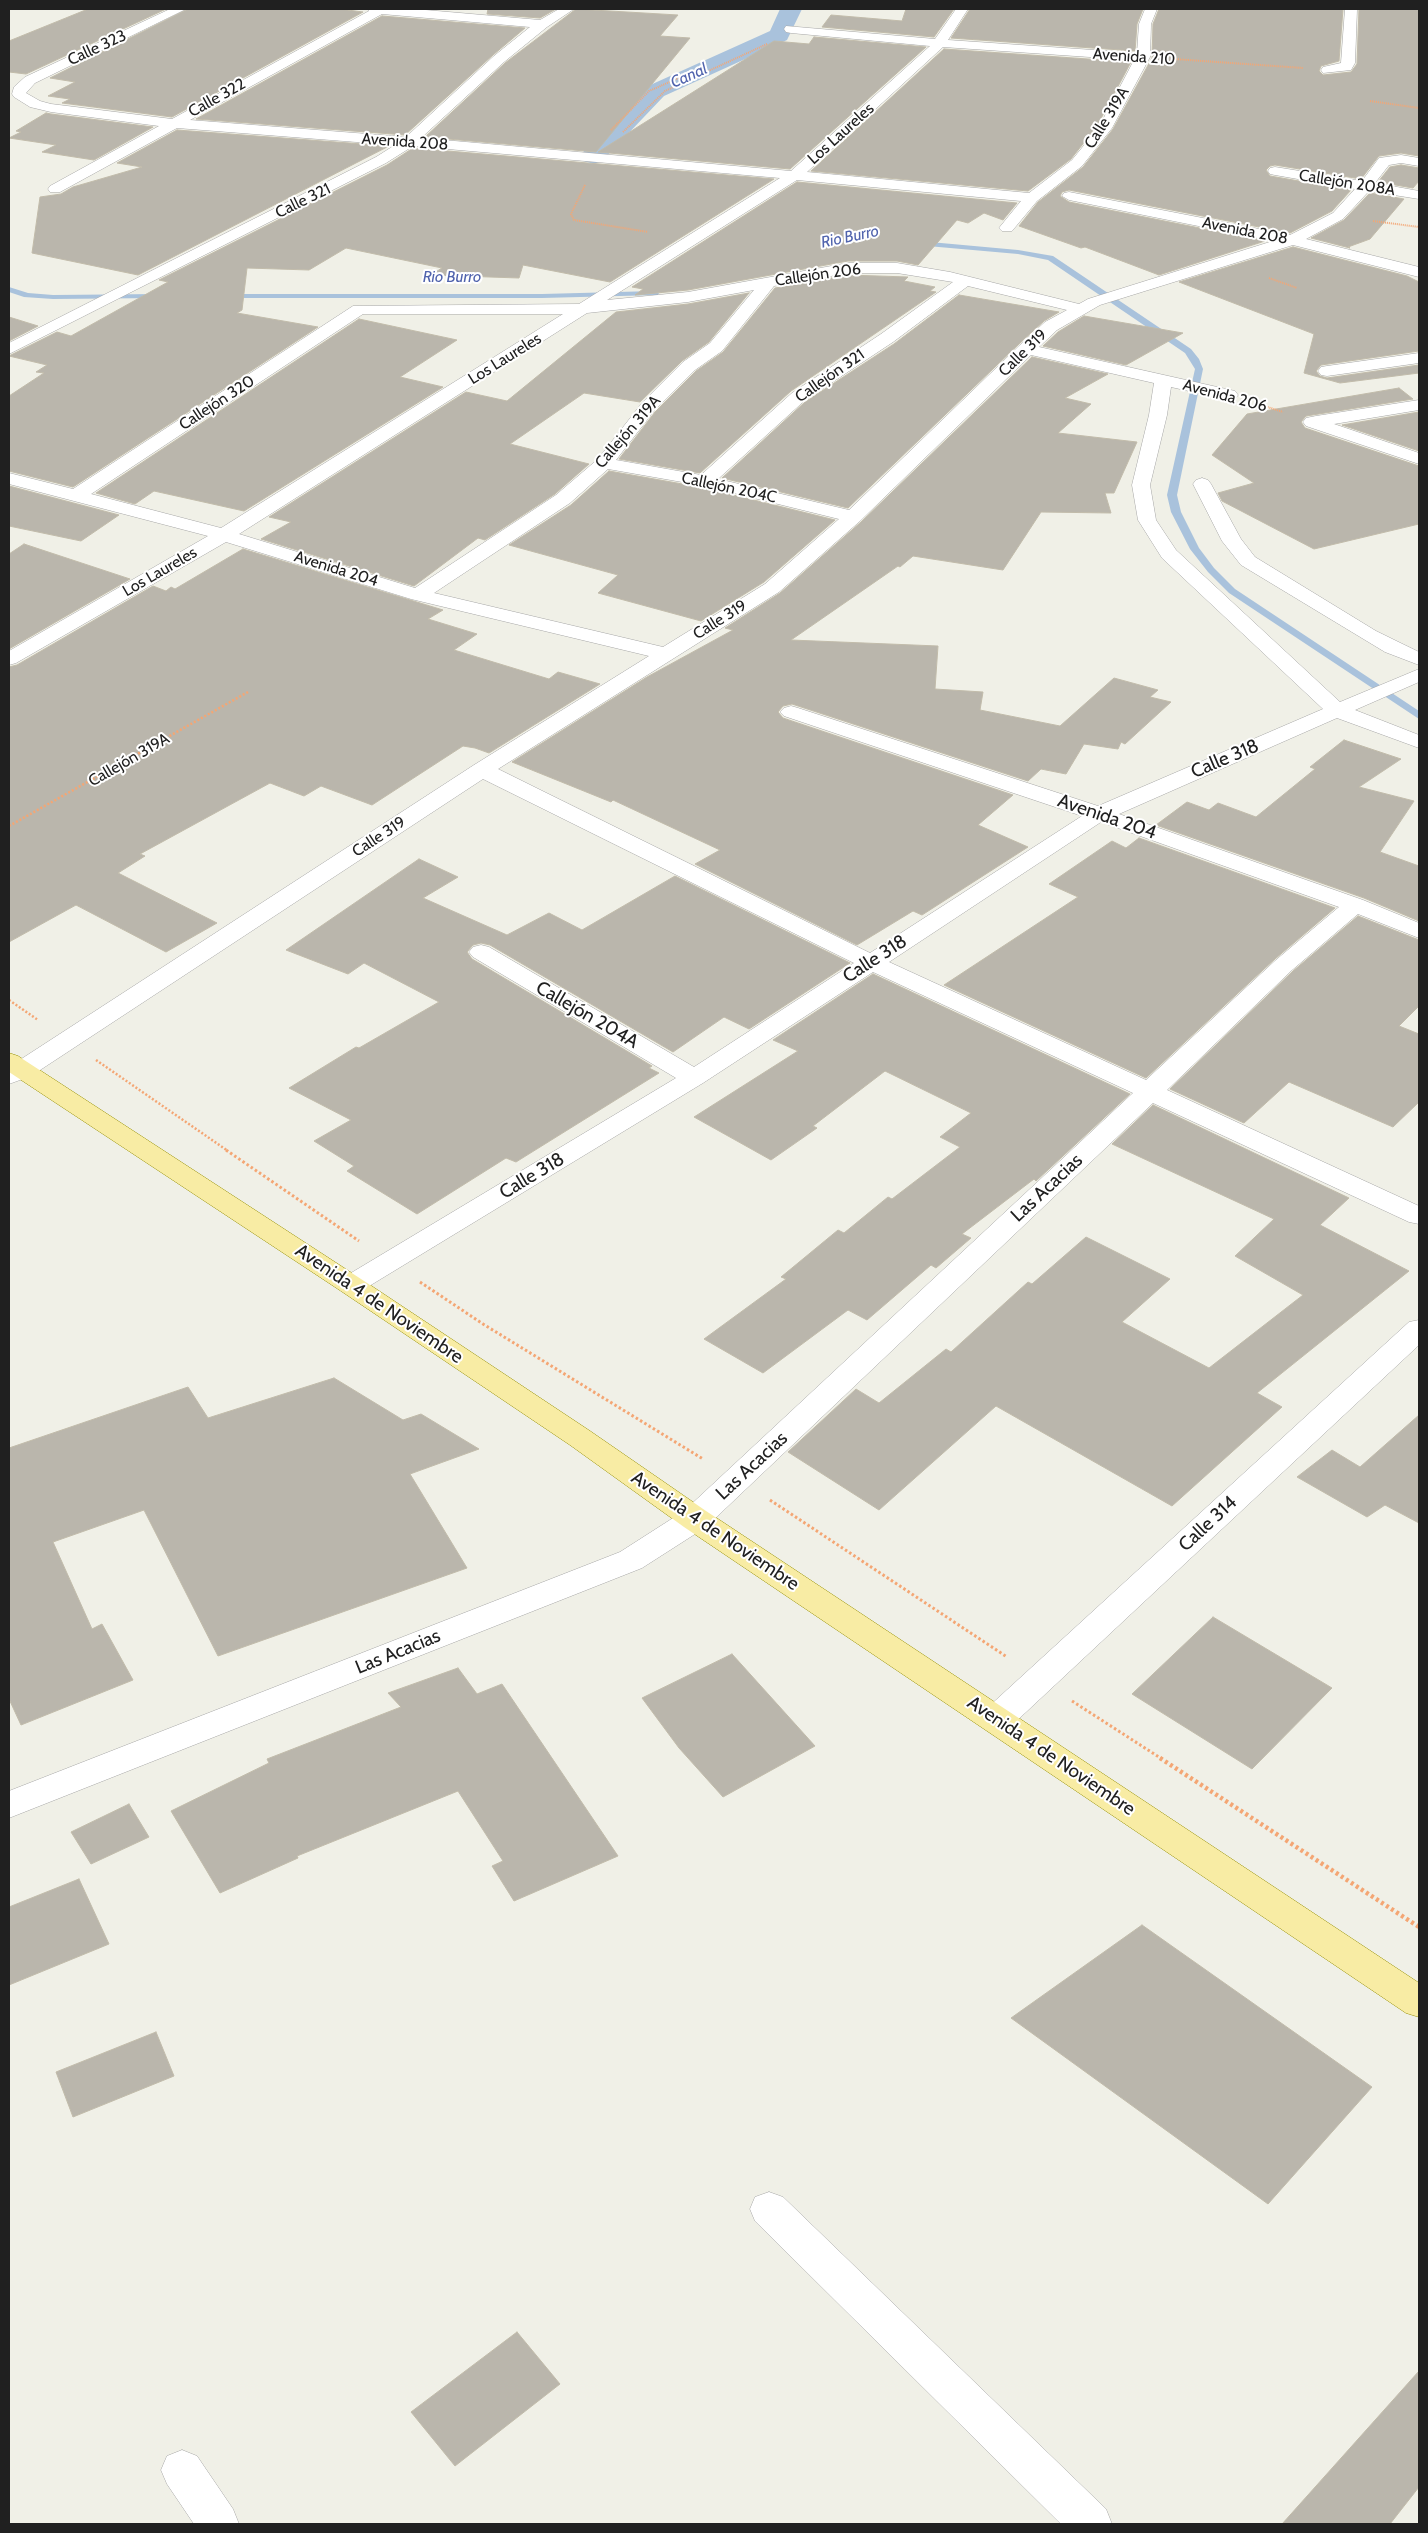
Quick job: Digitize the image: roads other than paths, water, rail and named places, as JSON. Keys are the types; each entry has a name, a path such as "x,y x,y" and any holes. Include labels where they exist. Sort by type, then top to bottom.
{"main road":[{"name":"Avenida 4 de Noviembre","path":"13,1069 351,1285 580,1438 696,1519 1419,2002"}],"street":[{"name":"Calle 323","path":"19,94 21,87 30,80 180,9"},
{"path":"374,9 542,24"},
{"name":"Calle 322","path":"55,189 381,9"},
{"name":"Calle 321","path":"9,349 77,313 343,181 408,143 499,59 542,24 568,9"},
{"name":"Los Laureles","path":"9,660 224,535 795,175 939,43 962,9"},
{"name":"Calle 319A","path":"1007,228 1032,198 1077,163 1105,128 1143,57 1145,24 1151,9"},
{"path":"1328,70 1346,67 1348,63 1351,9"},
{"name":"Avenida 210","path":"791,29 939,43 1143,57"},
{"name":"Avenida 208","path":"19,94 35,104 51,108 172,123 592,156 1032,198"},
{"name":"Calle 319","path":"13,1069 665,654 772,588 853,516 1051,326 1087,306 1292,240 1338,216 1366,186 1384,160 1390,158 1419,162"},
{"name":"Callejón 208A","path":"1275,171 1419,194"},
{"name":"Avenida 208","path":"1069,196 1292,240 1419,272"},
{"name":"Callejón 206","path":"589,305 688,298 770,281 848,268 897,268 1087,306"},
{"name":"Callejón 319A","path":"418,595 563,499 604,464 648,407 689,366 716,346 770,281"},
{"name":"Callejón 321","path":"705,482 798,397 887,338 965,281"},
{"name":"Callejón 320","path":"74,496 359,309 589,305"},
{"name":"Avenida 206","path":"1026,349 1229,395"},
{"path":"1326,371 1419,358"},
{"path":"1171,382 1158,415 1141,485 1147,520 1169,554 1346,707 1419,742"},
{"path":"1419,406 1312,422 1419,459"},
{"name":"Callejón 204C","path":"604,464 705,482 853,516"},
{"name":"Avenida 204","path":"9,478 224,535 418,595 665,654"},
{"path":"1202,484 1232,541 1248,561 1369,635 1392,648 1419,659"},
{"name":"Calle 318","path":"351,1285 694,1078 1099,814 1419,675"},
{"name":"Avenida 204","path":"791,712 1099,814 1355,905 1419,931"},
{"path":"482,770 870,962 1149,1093 1419,1216"},
{"name":"Las Acacias","path":"9,1805 631,1560 696,1519 1284,965 1355,905"},
{"name":"Callejón 204A","path":"481,952 694,1078"},
{"name":"Calle 314","path":"998,1719 1419,1329"},
{"path":"769,2209 1091,2524"},
{"path":"182,2470 218,2524"}],"waterway":[{"name":"Canal","path":"593,156 656,91 779,35 791,9"},
{"path":"919,243 1018,252 1050,258 1188,351 1195,359 1199,369 1172,495 1176,512 1195,549 1211,570 1232,591 1419,716"},
{"name":"Rio Burro","path":"9,289 27,295 53,297 160,296"},
{"name":"Rio Burro","path":"226,296 542,296 655,293"}]}
